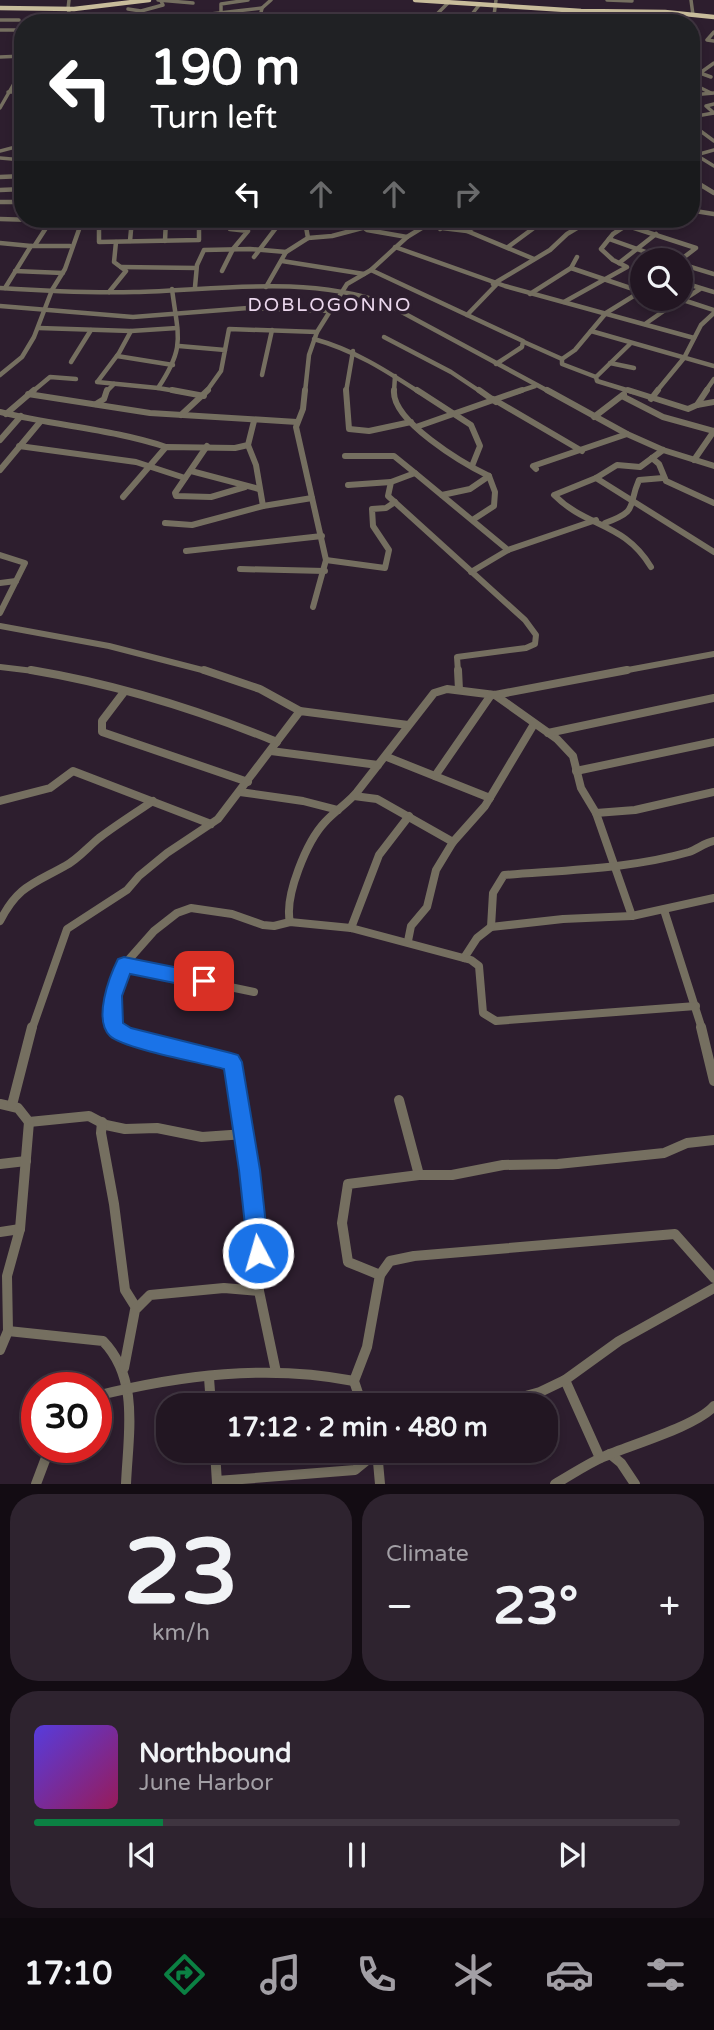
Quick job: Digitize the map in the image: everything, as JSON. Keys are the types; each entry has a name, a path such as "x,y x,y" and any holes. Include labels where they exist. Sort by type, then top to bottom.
{"main road":[{"path":"0,8 68,9 149,0"},
{"path":"415,0 481,4 496,2 581,10 681,14"}],"street":[{"path":"69,0 69,14"},
{"path":"159,0 193,4"},
{"path":"128,9 141,11 163,5 159,0"},
{"path":"221,13 221,4 248,0"},
{"path":"261,14 271,0"},
{"path":"607,0 632,0 638,14"},
{"path":"437,14 449,2"},
{"path":"473,14 481,4"},
{"path":"212,14 262,9"},
{"path":"580,14 581,10"},
{"path":"714,32 707,40 714,41"},
{"path":"711,78 700,72 714,63"},
{"path":"0,108 14,82"},
{"path":"8,92 14,92"},
{"path":"714,104 705,106 714,113"},
{"path":"2,288 46,228"},
{"path":"0,375 23,358 39,328 52,290 63,273 70,255 70,246 79,228"},
{"path":"100,228 99,242 199,240 199,228"},
{"path":"130,242 131,228"},
{"path":"165,241 166,228"},
{"path":"222,271 233,248 248,231 230,228"},
{"path":"254,257 276,228"},
{"path":"308,228 308,238"},
{"path":"266,287 286,252 308,238 365,228 407,237"},
{"path":"313,607 326,560 296,427 303,409 307,364 314,339 342,290 422,228"},
{"path":"435,228 467,231 534,259"},
{"path":"467,231 470,228"},
{"path":"508,247 534,228"},
{"path":"467,315 494,284 558,245 567,234 577,228"},
{"path":"564,302 606,281 627,266 601,249 622,228"},
{"path":"635,228 696,248 693,251"},
{"path":"638,248 656,234"},
{"path":"609,239 634,248"},
{"path":"110,292 125,271 114,262 116,242"},
{"path":"0,243 70,246"},
{"path":"395,247 494,284 694,338"},
{"path":"195,287 196,268 203,250 233,248 286,252"},
{"path":"619,263 630,254"},
{"path":"530,294 570,268 577,257"},
{"path":"282,261 368,272 562,359"},
{"path":"693,266 712,273 714,266"},
{"path":"121,267 196,268"},
{"path":"570,268 630,289"},
{"path":"15,271 63,273"},
{"path":"693,286 714,292"},
{"path":"2,288 110,292 195,287 342,290 385,303 628,434 663,450 714,466"},
{"path":"159,388 173,365 179,346 172,289"},
{"path":"693,293 700,289"},
{"path":"562,359 607,313 630,299"},
{"path":"651,399 684,358 701,325 714,311 693,304"},
{"path":"0,306 133,317 248,308 331,311"},
{"path":"645,324 664,311"},
{"path":"39,328 131,331 177,328"},
{"path":"181,415 204,396 218,378 229,329 317,332"},
{"path":"71,362 91,330"},
{"path":"262,375 272,330"},
{"path":"131,331 98,382 204,396"},
{"path":"591,331 714,366"},
{"path":"384,337 450,372 582,451"},
{"path":"314,339 353,351 471,425 480,441 481,455 472,466"},
{"path":"496,364 522,347 524,342"},
{"path":"596,377 630,344"},
{"path":"179,346 225,350"},
{"path":"353,351 346,390 349,429 369,431 414,425 456,414 536,386"},
{"path":"117,356 173,365"},
{"path":"562,359 562,364 596,377 597,381 680,422 714,431 694,460"},
{"path":"610,363 634,368"},
{"path":"395,376 392,387 395,404 414,425 489,476 495,492 494,506 474,519"},
{"path":"3,413 50,377 76,380"},
{"path":"696,405 714,379"},
{"path":"94,405 104,399 107,389 115,384"},
{"path":"28,394 181,415 297,422"},
{"path":"594,416 624,394 688,409 714,402"},
{"path":"677,407 680,422"},
{"path":"3,413 40,422 123,434 156,441 166,447 235,448 248,445"},
{"path":"0,440 21,416"},
{"path":"254,421 248,445 256,465 263,506"},
{"path":"0,470 40,422"},
{"path":"536,469 533,466 628,434"},
{"path":"19,446 136,462 185,478"},
{"path":"207,446 175,493 176,496 211,499 245,487"},
{"path":"123,497 166,447"},
{"path":"651,567 633,542 605,523 564,504 554,495 596,478 617,464 640,467 663,450"},
{"path":"345,456 394,456 474,519 508,550"},
{"path":"652,458 659,464 663,478"},
{"path":"191,471 259,489"},
{"path":"348,485 391,482 415,473"},
{"path":"442,495 470,489 489,476"},
{"path":"596,478 714,552"},
{"path":"605,523 627,513 635,500 635,488 639,480 663,478 714,503"},
{"path":"391,482 388,496 518,614 537,638 536,644 526,648 457,657 459,690"},
{"path":"165,523 192,525 263,506 312,498"},
{"path":"326,560 385,568 388,550 371,524 371,512 372,509 386,508 394,502"},
{"path":"471,572 508,550 596,520"},
{"path":"186,551 322,536"},
{"path":"0,555 25,563 0,613"},
{"path":"240,569 325,571"},
{"path":"0,583 16,581"},
{"path":"0,625 75,637 147,653 271,693 300,711 408,725"},
{"path":"290,922 288,913 294,883 310,845 324,823 354,796 387,757 434,693 439,690 459,690 493,695 714,654"},
{"path":"0,667 43,670 223,720 278,742"},
{"path":"124,692 102,721 102,732 248,782"},
{"path":"493,695 567,747 573,756 581,788 596,813 632,916"},
{"path":"435,776 493,695"},
{"path":"548,733 714,698"},
{"path":"12,1105 37,1007 67,929 127,890 139,876 167,853 211,824 248,782 300,711"},
{"path":"408,941 411,926 427,907 436,870 453,842 490,798 534,724"},
{"path":"576,771 714,742"},
{"path":"271,751 378,765"},
{"path":"387,757 490,798"},
{"path":"0,801 50,788 73,771 211,824"},
{"path":"240,792 303,801 338,810"},
{"path":"596,813 644,808 714,792"},
{"path":"354,796 371,797 453,842"},
{"path":"0,921 9,904 22,890 66,866 100,837 153,802"},
{"path":"351,928 375,858 388,838 409,816"},
{"path":"491,928 492,896 497,882 504,875 614,866 692,851 704,843 714,841"},
{"path":"464,958 477,938 491,928 563,919 632,916 714,898"},
{"path":"276,1372 259,1291 258,1253 235,1069 231,1062 118,1031 112,1012 113,996 124,965 154,931 177,913 191,908 232,914 263,925 274,926 290,922 351,928 408,941 464,958 479,966 483,1013 496,1021 696,1006"},
{"path":"664,909 696,1006 714,1081"},
{"path":"124,965 254,992"},
{"path":"399,1100 419,1175"},
{"path":"0,1104 12,1105 26,1112 29,1122 20,1229 7,1276 8,1331 0,1350"},
{"path":"29,1122 89,1116 125,1129 157,1128 202,1137 244,1134"},
{"path":"102,1122 101,1133 114,1204 125,1290 135,1306 130,1345 123,1368"},
{"path":"380,1275 348,1262 344,1254 342,1226 348,1184 419,1175 452,1175 503,1165 558,1164 664,1153 687,1143 714,1140"},
{"path":"0,1164 26,1161"},
{"path":"0,1232 20,1229"},
{"path":"358,1393 354,1381 367,1347 380,1275 390,1261 675,1234 714,1278"},
{"path":"135,1306 150,1295 224,1288 259,1291"},
{"path":"536,1393 565,1380 602,1351 714,1288"},
{"path":"8,1331 103,1341 112,1347 129,1387 126,1484"},
{"path":"112,1392 129,1387 276,1372 311,1373 354,1381"},
{"path":"209,1378 210,1393"},
{"path":"565,1380 605,1456 621,1463 635,1484"},
{"path":"555,1484 605,1456 687,1423 709,1412 714,1406"},
{"path":"36,1484 44,1463"},
{"path":"216,1463 217,1482 343,1472 355,1470 363,1463"},
{"path":"378,1463 380,1484"}],"district":[{"name":"DOBLOGONNO","path":"330,304"}],"route":[{"path":"204,981 124,965 113,996 114,1025 118,1031 128,1036 231,1062 235,1069 250,1170 258,1253"}]}
